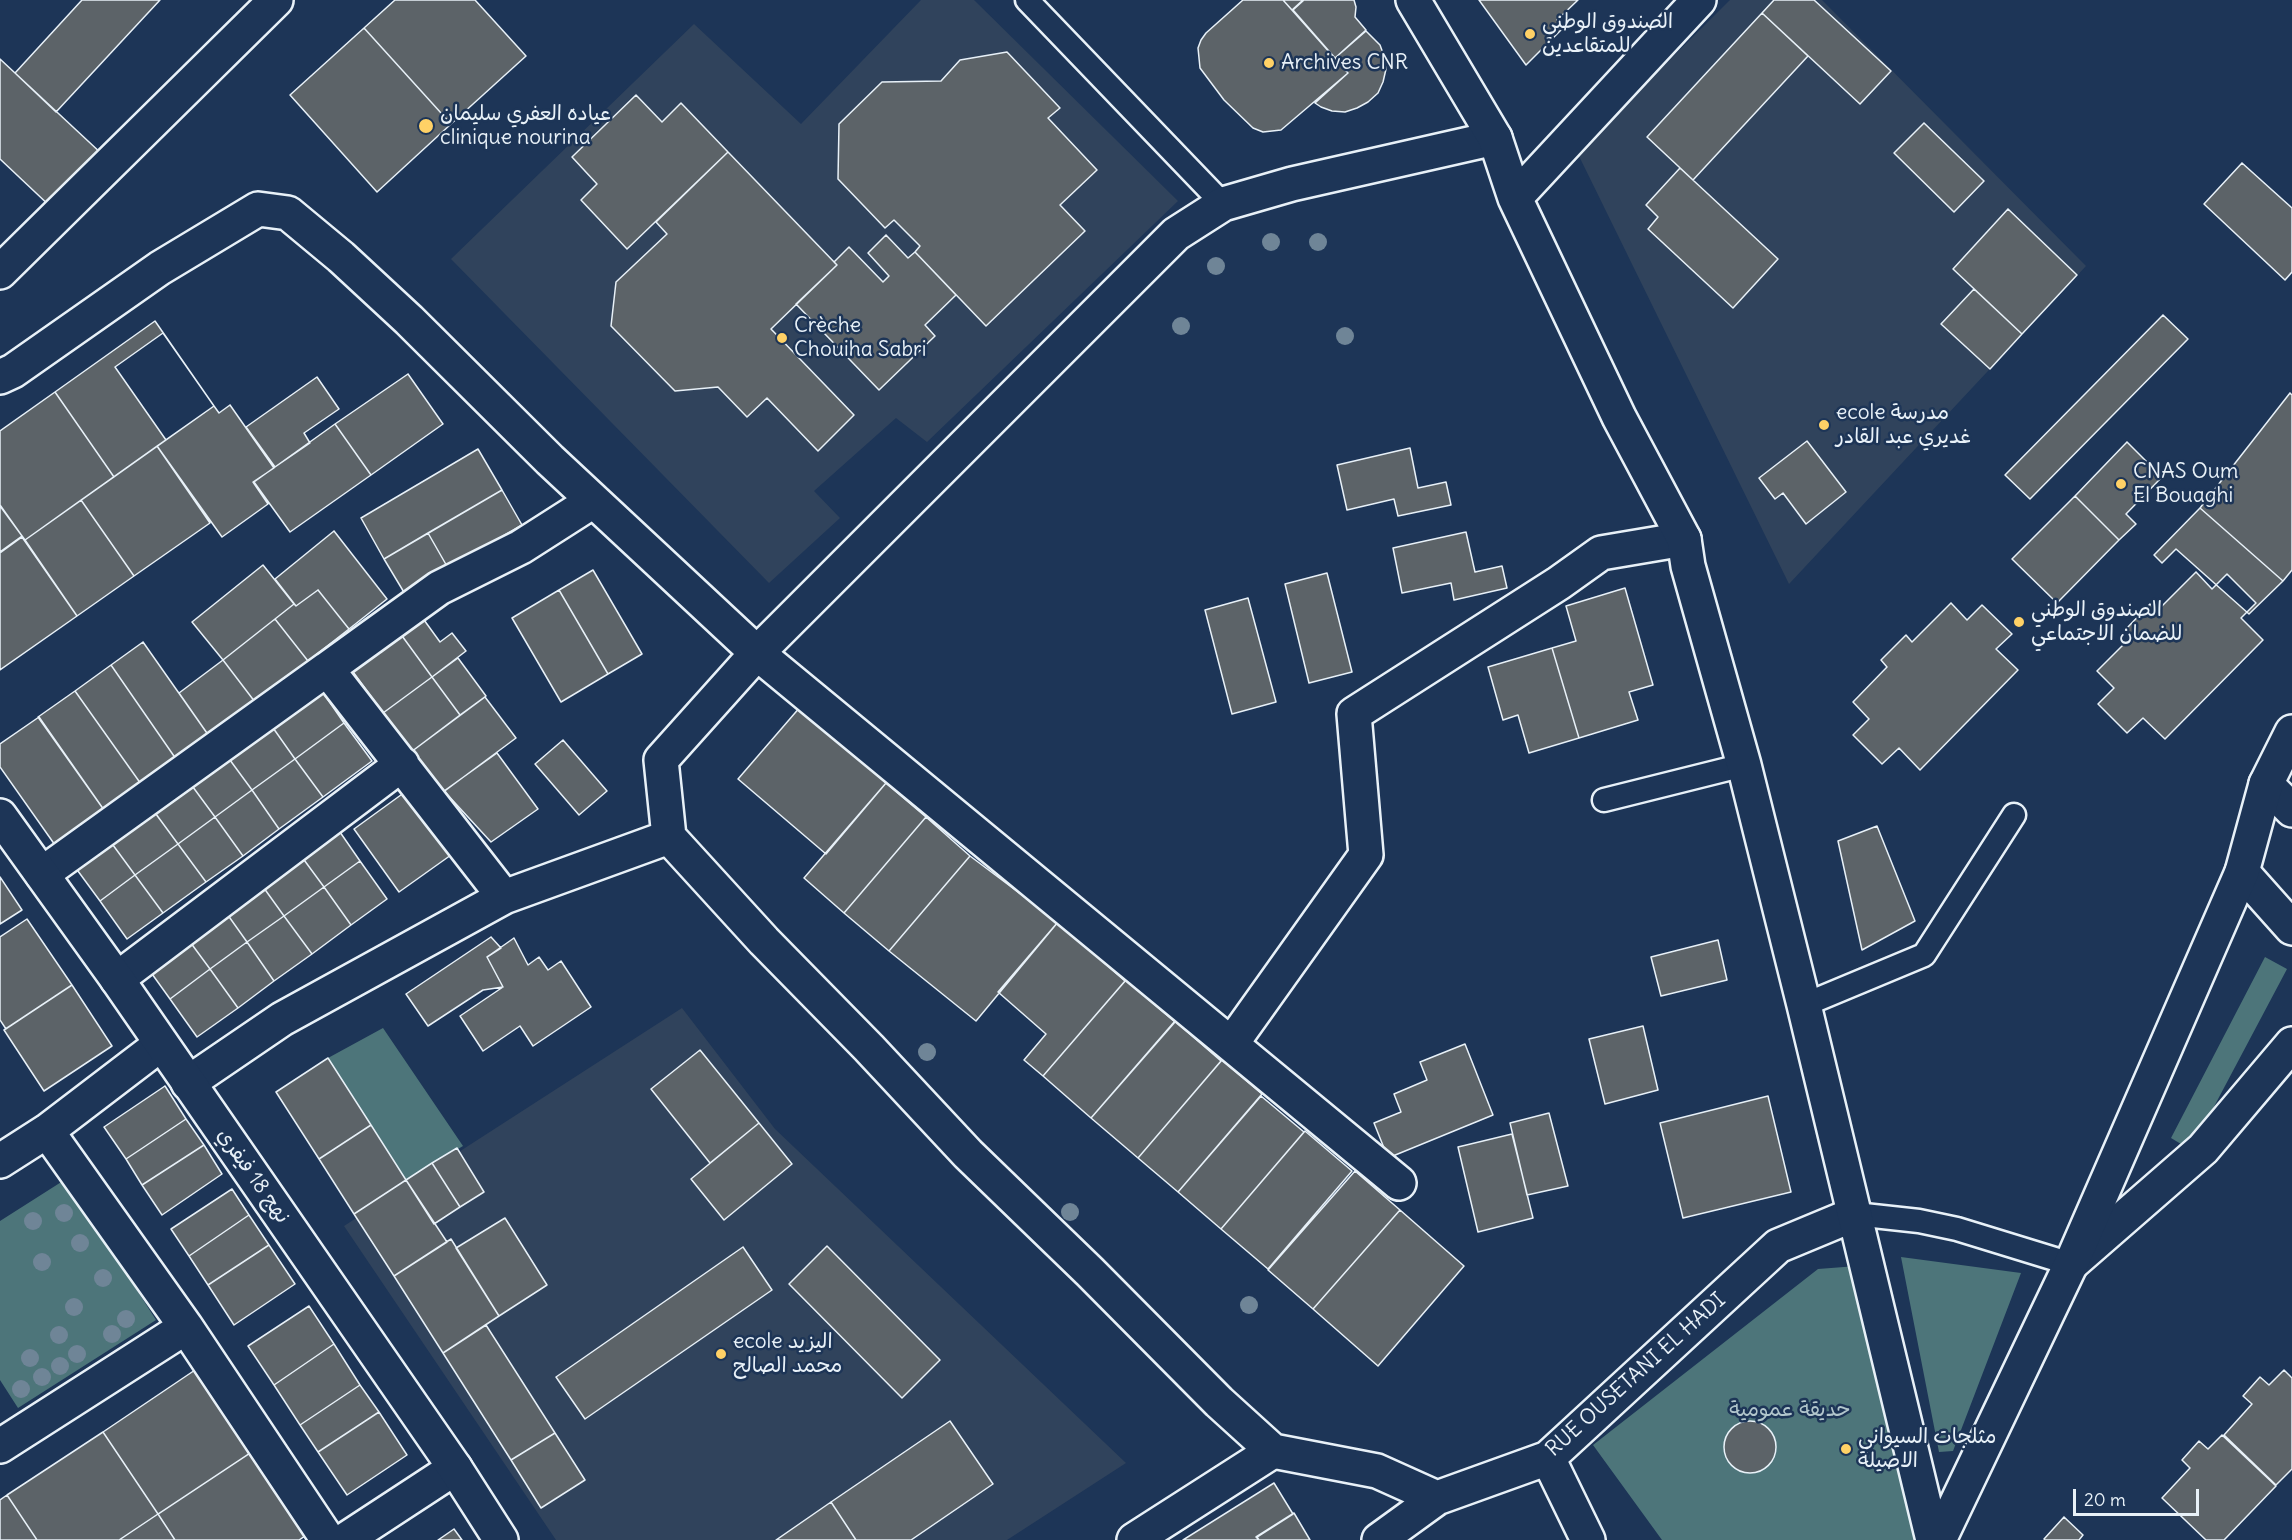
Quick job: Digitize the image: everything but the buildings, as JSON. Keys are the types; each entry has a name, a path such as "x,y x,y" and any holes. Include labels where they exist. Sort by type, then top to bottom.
{"street":[{"path":"0,272 276,0"},
{"path":"1413,0 1495,138 1515,198 1619,417 1684,538 1688,566 1744,765 1804,1005 1933,1540"},
{"path":"1515,198 1699,0"},
{"path":"1437,1498 1377,1471 1273,1451 1219,1402 1090,1272 968,1154 869,1048 764,941 669,837 661,760 757,653 1176,234 1223,204 1292,184 1495,138"},
{"path":"0,377 13,371 160,268 258,209 288,213 341,257 401,313 593,501 757,653 1399,1183"},
{"path":"42,874 439,588 522,547 593,501"},
{"path":"1232,1043 1366,855 1354,714 1559,583 1600,553 1684,538"},
{"path":"327,669 504,897"},
{"path":"1939,1540 2071,1264 2241,872 2266,784 2292,732"},
{"path":"117,979 402,764"},
{"path":"2266,784 2292,810"},
{"name":"نهج 18 فيفري","path":"0,816 162,1044 455,1468 501,1540"},
{"path":"188,1083 282,1018 504,897 669,837"},
{"path":"2241,872 2292,928"},
{"path":"0,1161 47,1131 162,1044"},
{"path":"2071,1264 2203,1149 2292,1044"},
{"path":"47,1131 186,1327 328,1540"},
{"name":"RUE OUSETANI EL HADI","path":"1379,1540 1437,1498 1548,1458 1778,1246 1855,1214"},
{"path":"2,1439 186,1327"},
{"path":"1134,1540 1273,1451"},
{"path":"1548,1458 1588,1540"},
{"path":"345,1540 455,1468"}],"lane":[{"path":"1027,0 1223,204"},
{"path":"1604,800 1744,765"},
{"path":"1804,1005 1924,955 2014,815"},
{"path":"1855,1214 1919,1221 2071,1264"}],"shaded area":[{"name":"Crèche Chouiha Sabri","path":"921,0 974,0 1178,201 927,442 896,418 814,491 840,518 769,583 451,259 694,24 801,124"},
{"name":"ecole مدرسة غديري عبد القادر","path":"1730,0 1822,0 2086,266 1789,584 1577,152"},
{"name":"ecole اليزيد محمد الصالح","path":"682,1008 775,1129 1126,1463 1007,1540 556,1540 344,1226"}],"green space":[{"path":"2265,957 2287,969 2191,1150 2171,1138"},
{"path":"383,1028 463,1146 406,1180 328,1058"},
{"path":"66,1179 156,1320 18,1408 0,1380 0,1221"},
{"path":"1901,1257 2021,1273 1953,1451 1939,1452"},
{"name":"حديقة عمومية","path":"1857,1266 1921,1540 1662,1540 1593,1445 1818,1269"}],"place":[{"name":"الصندوق الوطني للمتقاعدين","path":"1530,34"},
{"name":"Archives CNR","path":"1269,63"},
{"name":"عياده العفري سليمان clinique nourina","path":"426,126"},
{"name":"Crèche Chouiha Sabri","path":"782,338"},
{"name":"ecole مدرسة غديري عبد القادر","path":"1824,425"},
{"name":"CNAS Oum El Bouaghi","path":"2121,484"},
{"name":"الصندوق الوطني للضمان الاجتماعي","path":"2019,622"},
{"name":"ecole اليزيد محمد الصالح","path":"721,1354"},
{"name":"مثلجات السيواني الاصيلة","path":"1846,1449"}]}
